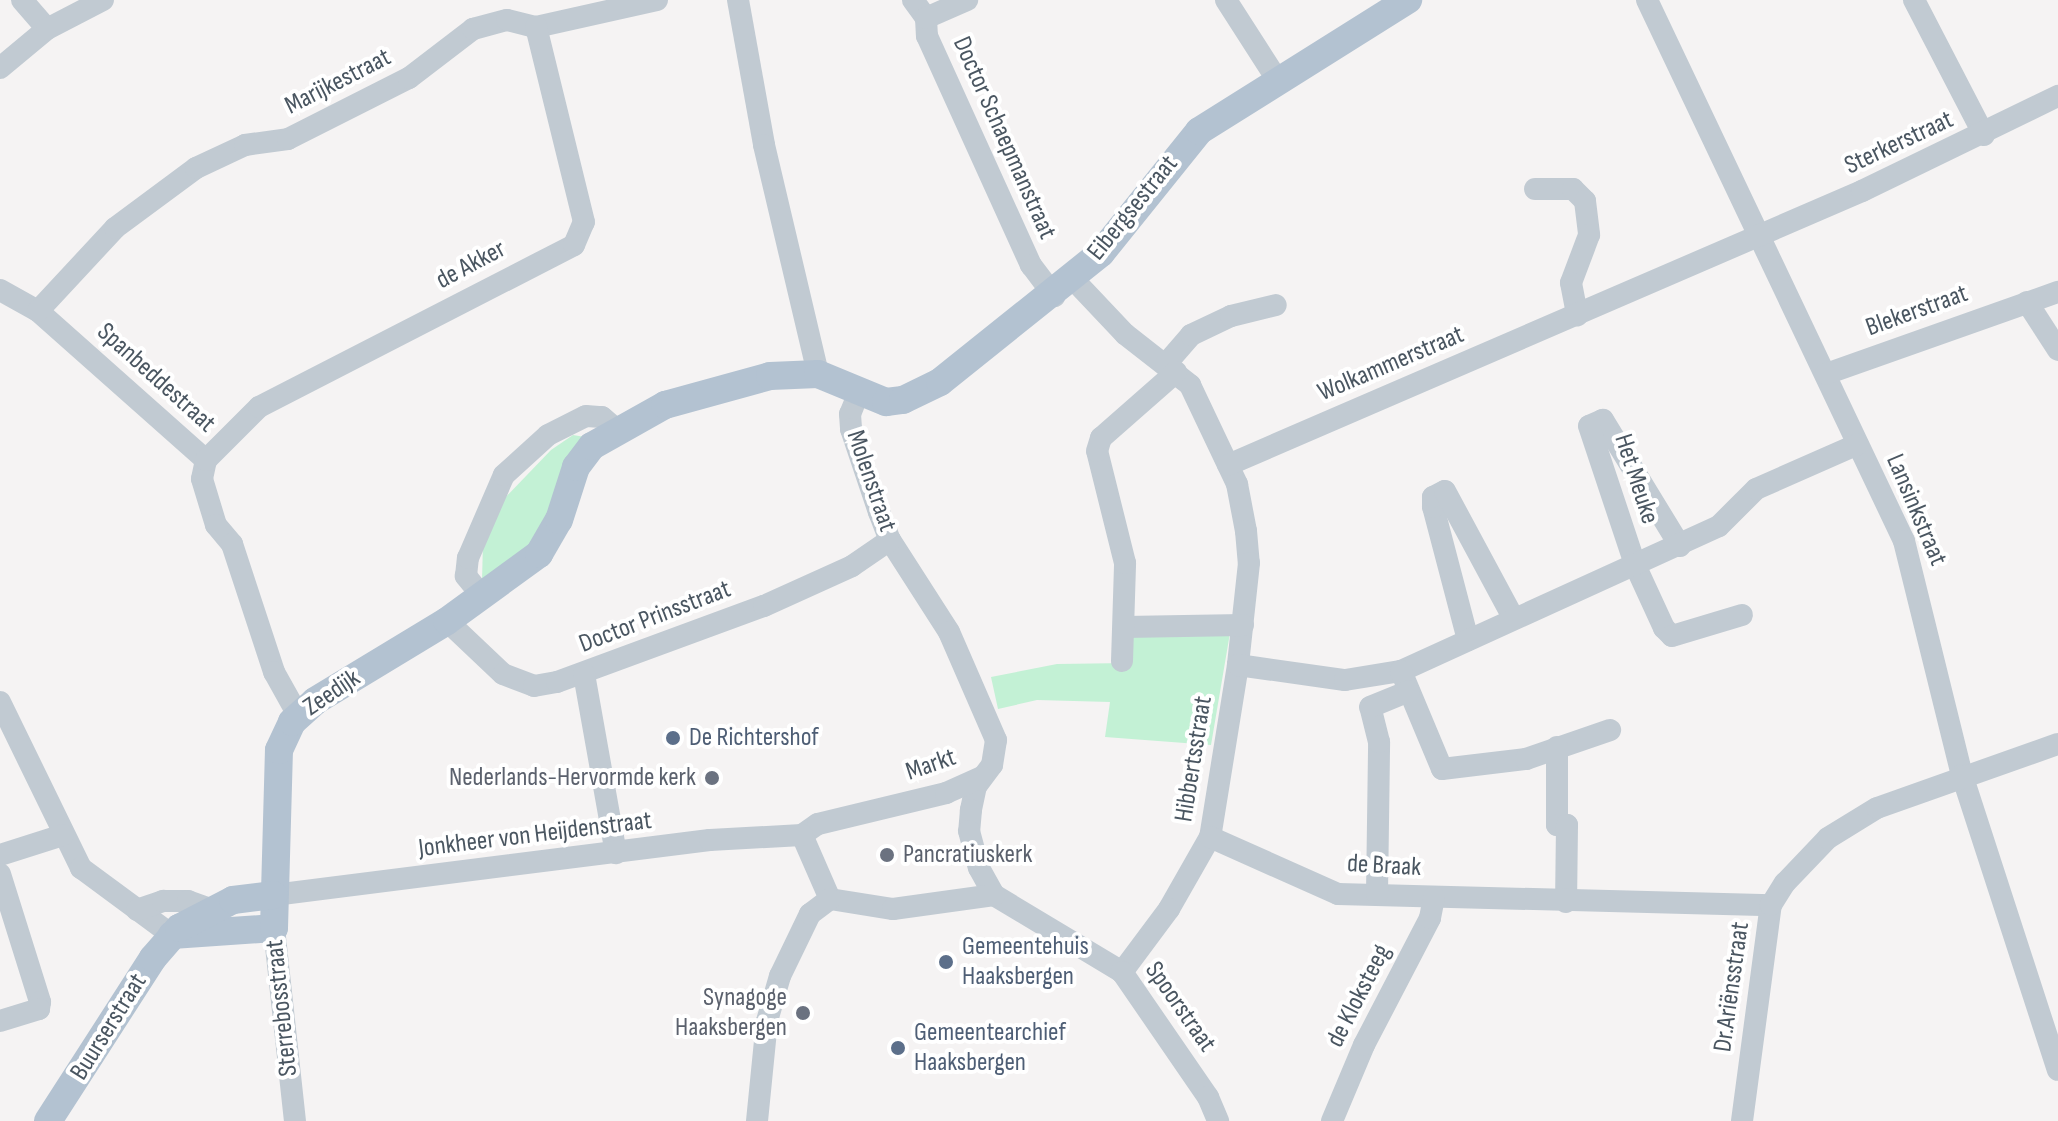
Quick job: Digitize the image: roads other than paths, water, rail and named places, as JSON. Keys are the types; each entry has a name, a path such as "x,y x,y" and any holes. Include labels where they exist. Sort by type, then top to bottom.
{"main road":[{"name":"Eibergsestraat","path":"859,392 886,402 918,394 1063,288 1123,228 1171,160 1199,131 1408,0"},
{"name":"Zeedijk","path":"274,895 279,750 298,715 447,621 539,554 559,520 576,467 592,446 617,430 703,393 796,372 818,374"},
{"name":"Molenstraat","path":"818,374 859,392"},
{"path":"172,935 221,904 274,895"},
{"name":"Sterrebosstraat","path":"274,895 274,928"},
{"path":"172,935 274,928"},
{"name":"Buurserstraat","path":"48,1121 172,935"}],"street":[{"path":"22,0 47,29"},
{"path":"0,68 47,29 103,0"},
{"name":"Marijkestraat","path":"38,311 115,228 196,168 245,145 288,139 355,106 409,78 473,29 507,20 536,27 657,0"},
{"path":"738,0 764,145 818,374"},
{"path":"919,9 967,0"},
{"path":"1226,0 1278,81"},
{"name":"Lansinkstraat","path":"1647,0 1826,374 1914,570 1962,775 2058,1070"},
{"path":"1914,0 1984,135"},
{"name":"Doctor Schaepmanstraat","path":"919,9 927,36 1031,265 1063,288"},
{"name":"de Akker","path":"206,460 259,407 574,245 584,222 536,27"},
{"name":"Sterkerstraat","path":"1760,235 1984,135 2058,96"},
{"path":"1535,189 1573,189 1585,201 1589,235 1571,283 1577,315"},
{"name":"Wolkammerstraat","path":"1228,465 1760,235"},
{"name":"Hibbertsstraat","path":"1063,288 1171,368 1201,403 1228,465 1246,531 1243,625 1210,837 1169,909 1122,972"},
{"name":"Spanbeddestraat","path":"0,290 38,311 206,460 202,479 216,525 232,544 274,672 298,715"},
{"name":"Blekerstraat","path":"1826,374 2058,292"},
{"path":"2027,302 2058,350"},
{"path":"1122,661 1125,563 1097,451 1101,438 1171,368 1191,335 1231,316 1276,305"},
{"name":"Molenstraat","path":"859,392 850,414 851,429 890,540 949,632 991,727 996,749 982,777"},
{"path":"482,596 466,576 468,558 504,475 548,435 586,416 602,417 617,430"},
{"name":"Het Meuke","path":"1680,546 1603,420 1589,426 1636,567 1672,636 1742,615"},
{"name":"Het Meuke","path":"1377,894 1379,742 1370,707 1468,640 1680,546 1719,526 1756,489 1858,444"},
{"path":"1468,640 1433,507 1433,497 1445,491 1514,619"},
{"name":"Doctor Prinsstraat","path":"447,621 470,648 519,682 534,686 584,674 764,606 852,566 890,540"},
{"path":"1125,627 1243,625"},
{"name":"Het Meuke","path":"1238,665 1345,680 1405,681"},
{"path":"584,674 616,853"},
{"path":"1405,681 1442,769 1526,759 1610,730"},
{"path":"0,702 63,835 91,878 172,935"},
{"name":"Dr.Ariënsstraat","path":"1742,1121 1771,905 1804,861 1842,827 1962,775 2058,744"},
{"path":"1557,747 1557,825 1567,825 1566,902"},
{"name":"Markt","path":"802,835 818,824 946,793 982,777"},
{"name":"Markt","path":"982,777 969,831 979,868 994,895"},
{"path":"0,855 63,835"},
{"path":"802,835 830,899"},
{"name":"Jonkheer von Heijdenstraat","path":"274,895 616,853 802,835"},
{"name":"de Braak","path":"1210,837 1338,894 1771,905"},
{"path":"0,874 40,1002 39,1009 0,1021"},
{"path":"757,1121 767,1021 780,976 810,914 830,899 893,909 994,895"},
{"name":"Spoorstraat","path":"994,895 1122,972 1208,1097 1218,1121"},
{"name":"de Kloksteeg","path":"1332,1121 1364,1045 1430,918 1434,897"},
{"path":"137,910 163,901 221,904 235,931"},
{"name":"Sterrebosstraat","path":"274,928 295,1121"}],"place":[{"name":"De Richtershof","path":"673,738"},
{"name":"Nederlands-Hervormde kerk","path":"712,778"},
{"name":"Pancratiuskerk","path":"887,855"},
{"name":"Gemeentehuis Haaksbergen","path":"946,962"},
{"name":"Synagoge Haaksbergen","path":"803,1013"},
{"name":"Gemeentearchief Haaksbergen","path":"898,1048"}]}
